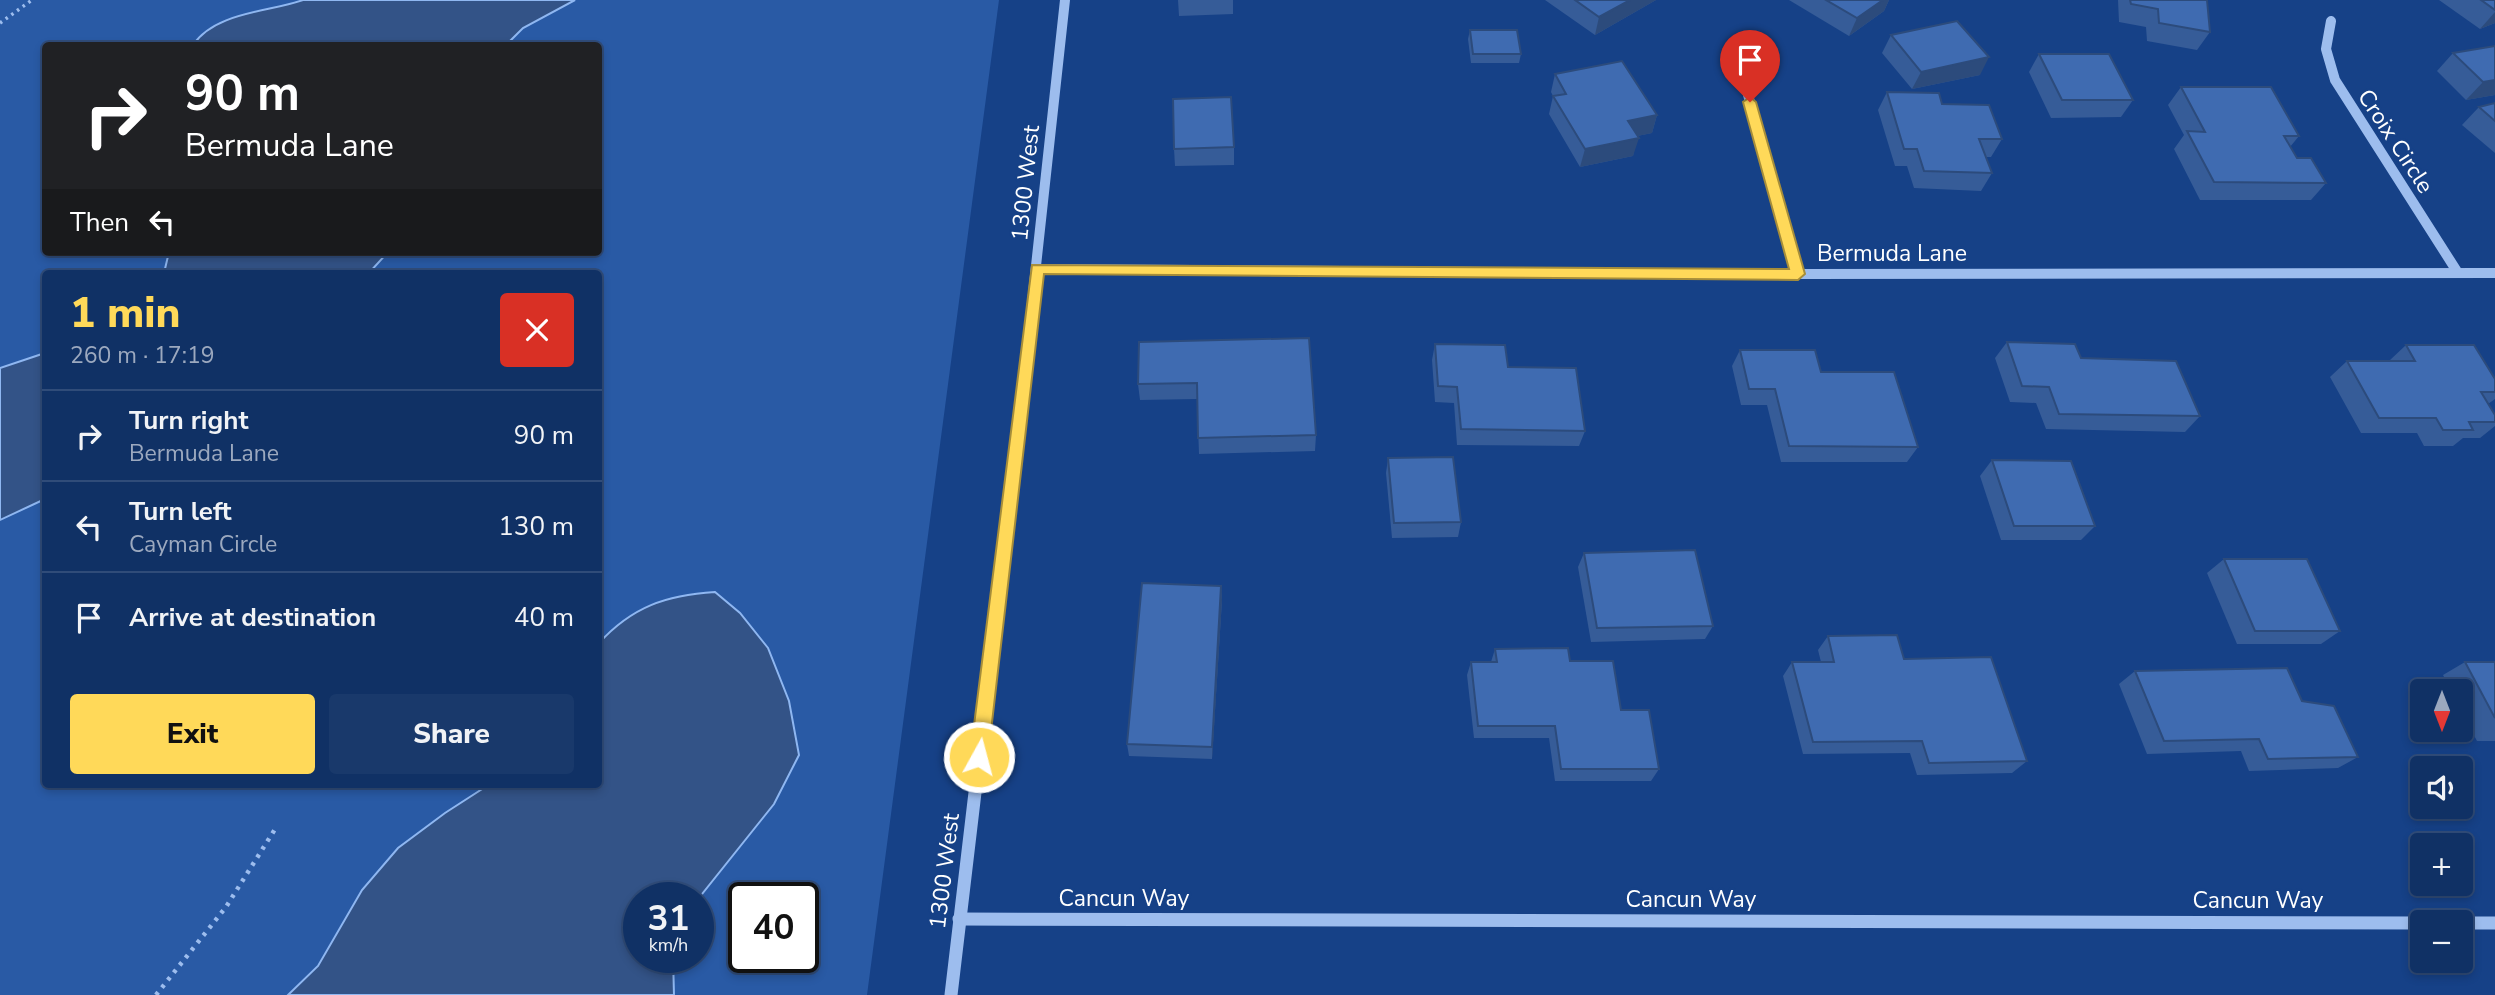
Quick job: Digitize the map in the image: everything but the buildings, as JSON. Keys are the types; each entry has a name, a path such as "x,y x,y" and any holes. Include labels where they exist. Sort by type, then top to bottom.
{"street":[{"name":"1300 West","path":"951,995 1037,269 1065,0"},
{"name":"Croix Circle","path":"2332,21 2326,49 2335,80 2458,274"},
{"path":"1743,77 1798,274"},
{"name":"Bermuda Lane","path":"1037,269 1798,274 2495,273"},
{"name":"Cancun Way","path":"959,919 2410,923"},
{"path":"2473,923 2495,923"}],"path":[{"path":"0,23 32,0"},
{"path":"156,995 226,907 277,826"}],"shaded area":[{"path":"0,0 999,0 867,995 0,995"},
{"path":"303,0 575,0 523,28 509,42 196,42 203,34 229,19"},
{"path":"168,256 384,256 372,270 165,270"},
{"path":"42,354 42,500 0,520 0,368"},
{"path":"715,592 740,613 768,648 789,701 799,755 774,804 712,882 623,882 623,973 673,973 674,995 288,995 318,966 362,890 398,848 445,813 484,788 602,788 602,640 637,612 681,596"}],"route":[{"path":"979,757 1037,269 1798,274 1750,102"}]}
